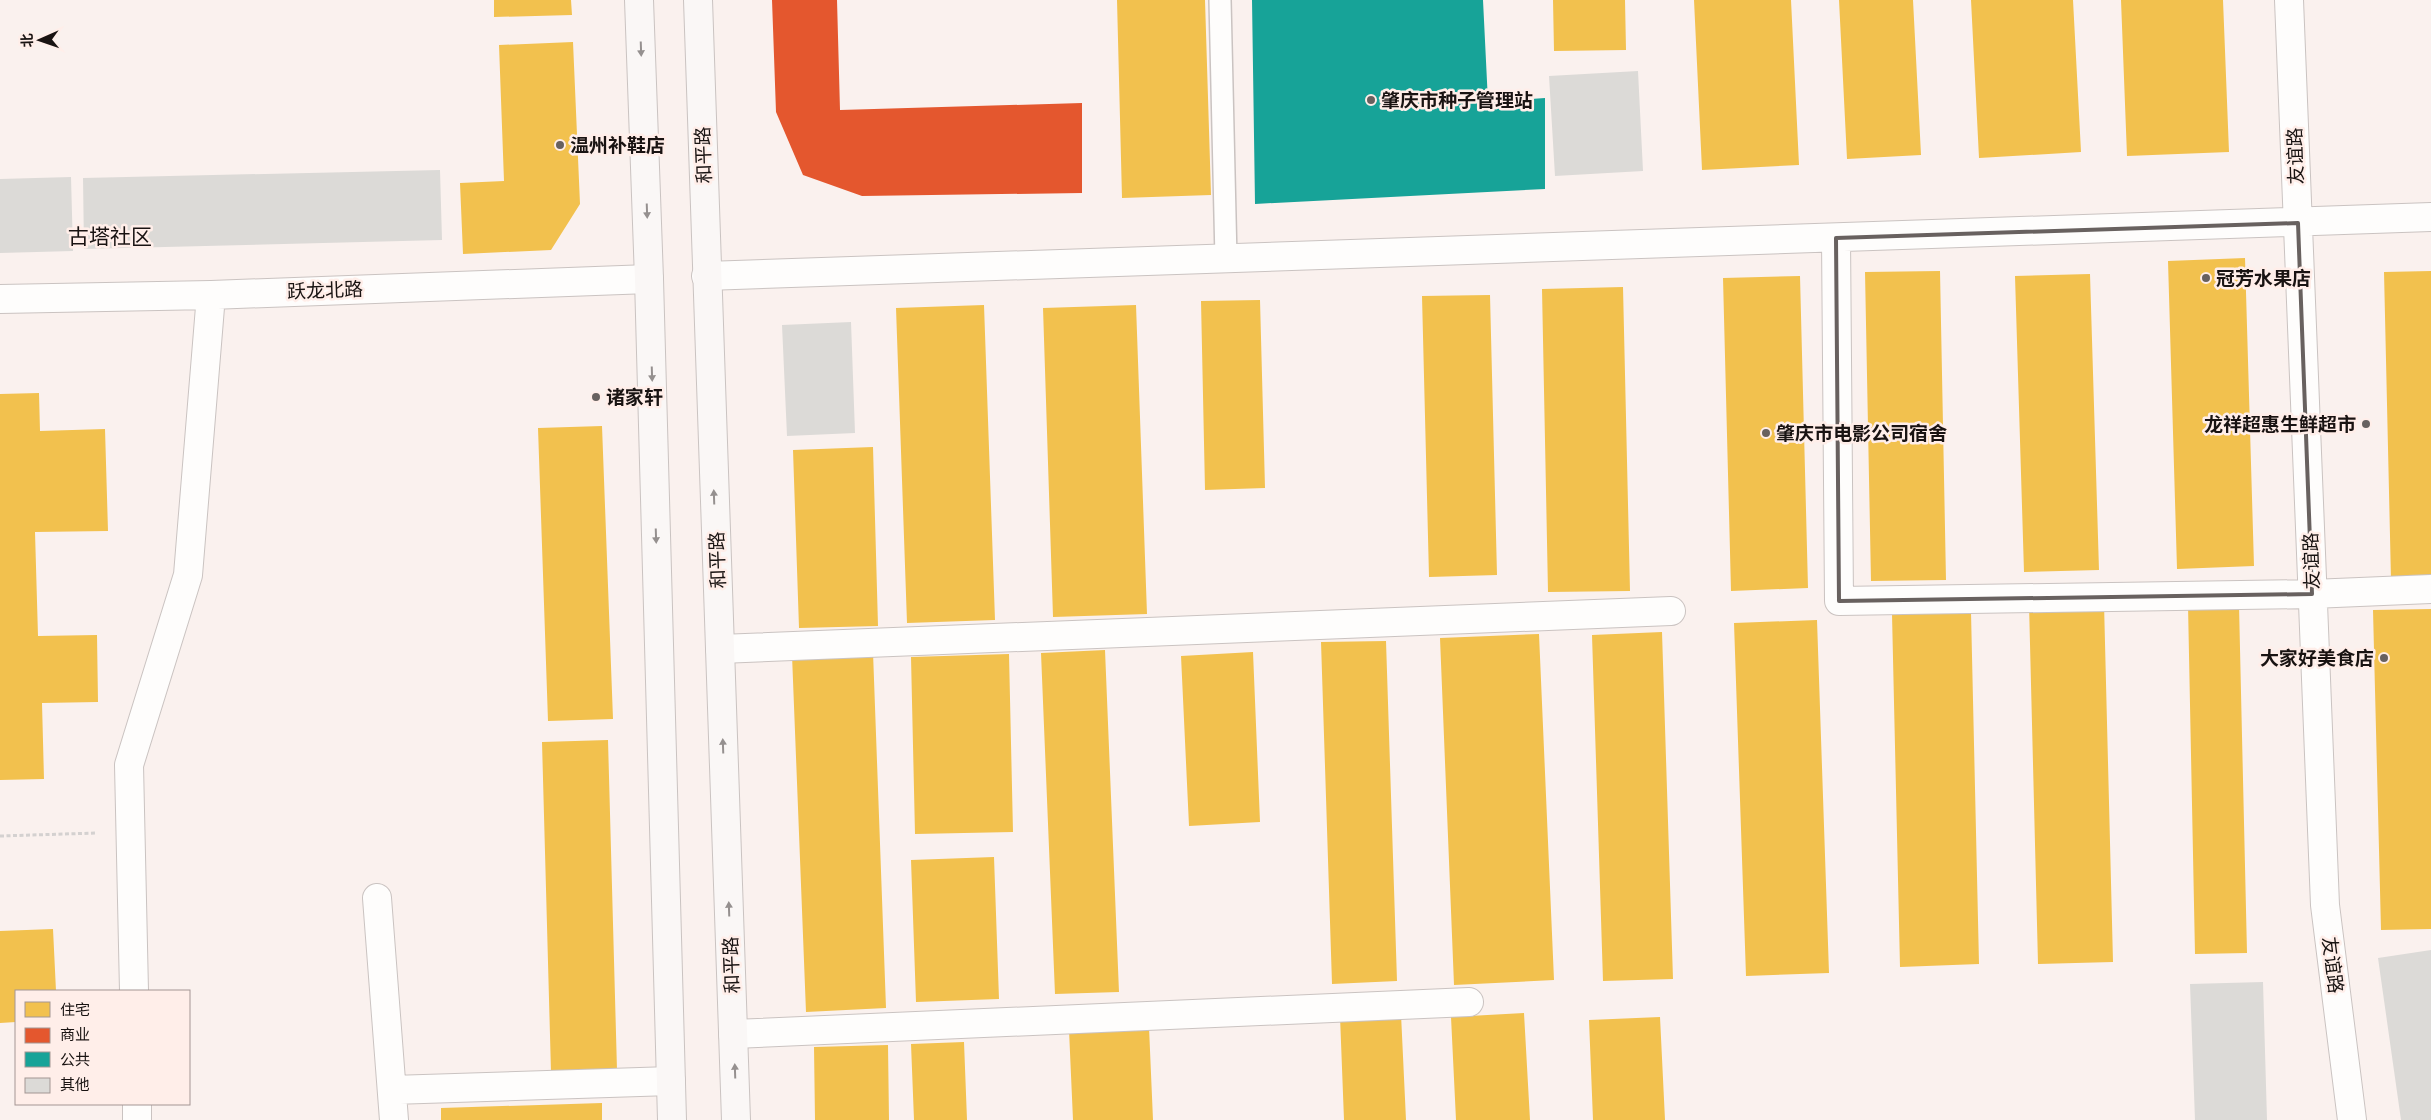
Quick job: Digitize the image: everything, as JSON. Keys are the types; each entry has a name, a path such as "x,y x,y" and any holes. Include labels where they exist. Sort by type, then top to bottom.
{"main road":[{"path":"639,0 649,279 672,1120"},
{"name":"和平路","path":"698,0 736,1120"}],"street":[{"name":"友谊路","path":"2290,0 2325,906 2352,1120"},
{"path":"706,276 2431,217"},
{"path":"1836,238 1839,602 2312,594 2431,589"},
{"name":"跃龙北路","path":"0,299 211,295 649,279"},
{"path":"134,990 128,765 188,575 211,295"},
{"path":"720,649 1671,611"},
{"path":"377,898 394,1120"},
{"path":"733,1034 1469,1002"},
{"path":"392,1090 671,1080"},
{"path":"136,1105 137,1120"}],"lane":[{"path":"1220,0 1226,259"}],"path":[{"path":"0,836 130,831"}],"highlighted area":[{"path":"2298,223 2312,594 1839,601 1836,238"}],"building: 住宅":[{"path":"494,0 571,0 572,15 494,17"},
{"path":"1117,0 1205,0 1211,195 1122,198"},
{"path":"1553,0 1625,0 1626,50 1554,51"},
{"path":"1694,0 1791,0 1799,165 1702,170"},
{"path":"1839,0 1913,0 1921,155 1847,159"},
{"path":"1971,0 2073,0 2081,152 1979,158"},
{"path":"2121,0 2223,0 2229,152 2127,156"},
{"path":"573,42 580,204 551,250 463,254 460,183 504,181 499,45"},
{"path":"2245,258 2254,566 2177,569 2168,261"},
{"path":"1940,271 1946,580 1871,581 1865,272"},
{"path":"2431,271 2431,580 2391,580 2384,272"},
{"path":"2090,274 2099,570 2024,572 2015,276"},
{"name":"肇庆市电影公司宿舍","path":"1800,276 1808,588 1731,591 1723,278"},
{"path":"1623,287 1630,591 1548,592 1542,289"},
{"path":"1490,295 1497,575 1429,577 1422,296"},
{"path":"1260,300 1265,488 1205,490 1201,301"},
{"path":"984,305 995,620 907,623 896,308"},
{"path":"1136,305 1147,614 1053,617 1043,308"},
{"path":"39,393 40,431 105,429 108,531 35,532 38,636 97,635 98,702 42,703 44,779 0,780 0,394"},
{"path":"602,426 613,719 548,721 538,428"},
{"path":"873,447 878,626 799,628 793,450"},
{"path":"2104,603 2113,962 2038,964 2029,604"},
{"path":"2188,605 2239,605 2247,953 2195,954"},
{"path":"2431,609 2431,929 2381,930 2373,610"},
{"path":"1971,612 1979,964 1900,967 1892,614"},
{"path":"1817,620 1829,973 1746,976 1734,623"},
{"path":"1662,632 1673,979 1603,981 1592,635"},
{"path":"1539,634 1554,980 1454,985 1440,638"},
{"path":"1386,641 1397,981 1332,984 1321,642"},
{"path":"1105,650 1119,992 1055,994 1041,653"},
{"path":"873,652 886,1008 806,1012 792,655"},
{"path":"1253,652 1260,822 1189,826 1181,656"},
{"path":"1009,654 1013,832 915,834 911,657"},
{"path":"608,740 617,1070 551,1072 542,742"},
{"path":"994,857 999,999 916,1002 911,860"},
{"path":"53,929 56,990 15,990 15,1022 0,1023 0,931"},
{"path":"1524,1013 1530,1120 1456,1120 1451,1017"},
{"path":"1401,1014 1406,1120 1344,1120 1340,1016"},
{"path":"1660,1017 1665,1120 1593,1120 1589,1020"},
{"path":"1149,1027 1153,1120 1073,1120 1069,1030"},
{"path":"964,1042 967,1120 914,1120 911,1044"},
{"path":"888,1045 889,1120 815,1120 814,1047"},
{"path":"602,1103 602,1120 441,1120 441,1108"}],"building: 商业":[{"path":"772,0 837,0 840,110 1082,103 1082,193 862,196 803,175 776,112"}],"building: 公共":[{"name":"肇庆市种子管理站","path":"1252,0 1483,0 1488,102 1545,98 1545,189 1255,204"}],"building: 其他":[{"path":"1638,71 1643,171 1555,176 1549,76"},
{"path":"440,170 442,240 84,249 83,178"},
{"path":"71,177 73,251 0,253 0,179"},
{"path":"851,322 855,433 787,436 782,325"},
{"path":"2431,950 2431,1120 2401,1120 2378,958"},
{"path":"2263,982 2267,1120 2195,1120 2190,984"}],"place":[{"name":"肇庆市种子管理站","path":"1371,100"},
{"name":"温州补鞋店","path":"560,145"},
{"name":"冠芳水果店","path":"2206,278"},
{"name":"诸家轩","path":"596,397"},
{"name":"龙祥超惠生鲜超市","path":"2366,424"},
{"name":"肇庆市电影公司宿舍","path":"1766,433"},
{"name":"大家好美食店","path":"2384,658"}],"district":[{"name":"古塔社区","path":"110,237"}]}
